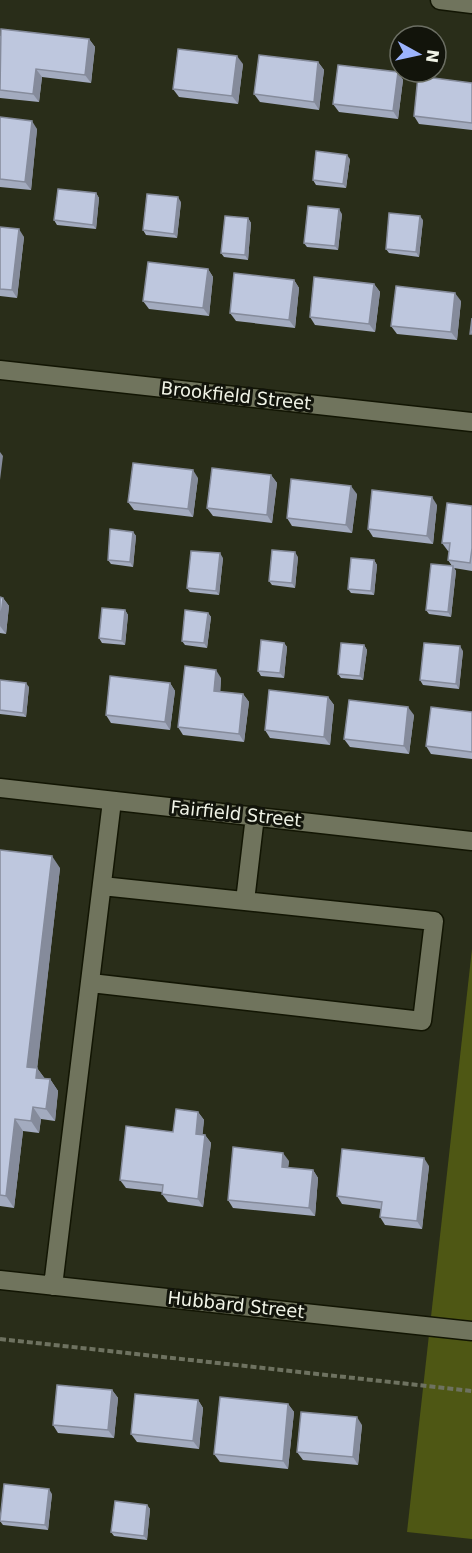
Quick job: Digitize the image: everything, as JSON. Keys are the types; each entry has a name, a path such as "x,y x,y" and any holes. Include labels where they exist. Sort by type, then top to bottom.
{"street":[{"path":"440,0 472,4"},
{"name":"Brookfield Street","path":"0,370 472,422"},
{"name":"Fairfield Street","path":"0,788 472,841"},
{"path":"52,1286 112,801"},
{"path":"245,901 255,816"},
{"path":"91,983 422,1021 434,921 102,886"},
{"name":"Hubbard Street","path":"0,1280 472,1331"}],"path":[{"path":"0,1339 472,1391"}],"green space":[{"path":"472,949 472,1539 407,1532"}],"building":[{"path":"1,29 89,39 85,75 36,69 33,94 0,90"},
{"path":"178,49 237,56 232,96 173,89"},
{"path":"259,55 318,62 314,102 254,94"},
{"path":"338,65 388,71 388,84 396,84 393,111 333,104"},
{"path":"448,80 472,83 472,123 414,116 417,84 448,84"},
{"path":"0,117 32,121 25,182 0,179"},
{"path":"316,151 347,155 343,184 313,180"},
{"path":"58,189 96,193 93,225 54,220"},
{"path":"147,194 178,197 174,234 143,230"},
{"path":"308,206 339,209 335,246 304,243"},
{"path":"389,213 420,216 416,252 386,249"},
{"path":"225,216 248,218 245,255 221,253"},
{"path":"0,227 19,229 12,290 0,289"},
{"path":"148,262 208,269 203,308 143,301"},
{"path":"234,273 294,280 289,320 230,313"},
{"path":"314,277 374,284 369,324 310,317"},
{"path":"396,286 455,293 451,332 391,326"},
{"path":"133,463 193,470 188,509 128,502"},
{"path":"212,468 271,475 267,515 207,508"},
{"path":"291,479 351,486 346,525 287,518"},
{"path":"372,490 432,497 427,536 368,529"},
{"path":"447,503 472,506 470,563 448,560 450,543 442,543"},
{"path":"110,529 133,532 130,562 108,560"},
{"path":"272,550 295,552 292,583 269,581"},
{"path":"191,551 220,553 216,591 187,588"},
{"path":"351,558 374,560 371,591 348,589"},
{"path":"431,564 453,566 448,612 426,610"},
{"path":"0,597 3,598 0,625"},
{"path":"102,608 125,610 122,641 99,638"},
{"path":"185,610 208,613 204,643 182,641"},
{"path":"261,640 284,643 280,673 258,671"},
{"path":"341,643 364,645 360,676 338,674"},
{"path":"424,643 460,646 456,684 420,680"},
{"path":"185,666 216,670 214,691 243,694 239,734 178,727"},
{"path":"110,676 170,683 165,722 106,715"},
{"path":"0,680 26,683 23,713 0,710"},
{"path":"269,690 328,697 324,737 265,730"},
{"path":"349,700 408,707 404,746 344,739"},
{"path":"431,707 472,712 472,752 426,746"},
{"path":"0,850 52,856 27,1067 37,1068 36,1078 50,1079 46,1109 33,1107 31,1121 15,1119 6,1196 0,1195"},
{"path":"176,1109 198,1112 196,1134 205,1135 198,1199 162,1194 163,1185 120,1180 126,1126 173,1132"},
{"path":"233,1147 283,1153 282,1167 313,1170 309,1208 228,1200"},
{"path":"342,1149 424,1158 417,1221 380,1217 382,1202 337,1196"},
{"path":"57,1385 112,1390 108,1430 53,1425"},
{"path":"135,1394 198,1400 193,1441 131,1434"},
{"path":"220,1397 288,1404 283,1461 214,1454"},
{"path":"301,1412 357,1417 353,1457 297,1452"},
{"path":"4,1484 49,1489 45,1525 0,1521"},
{"path":"115,1501 147,1505 144,1536 111,1532"}]}
